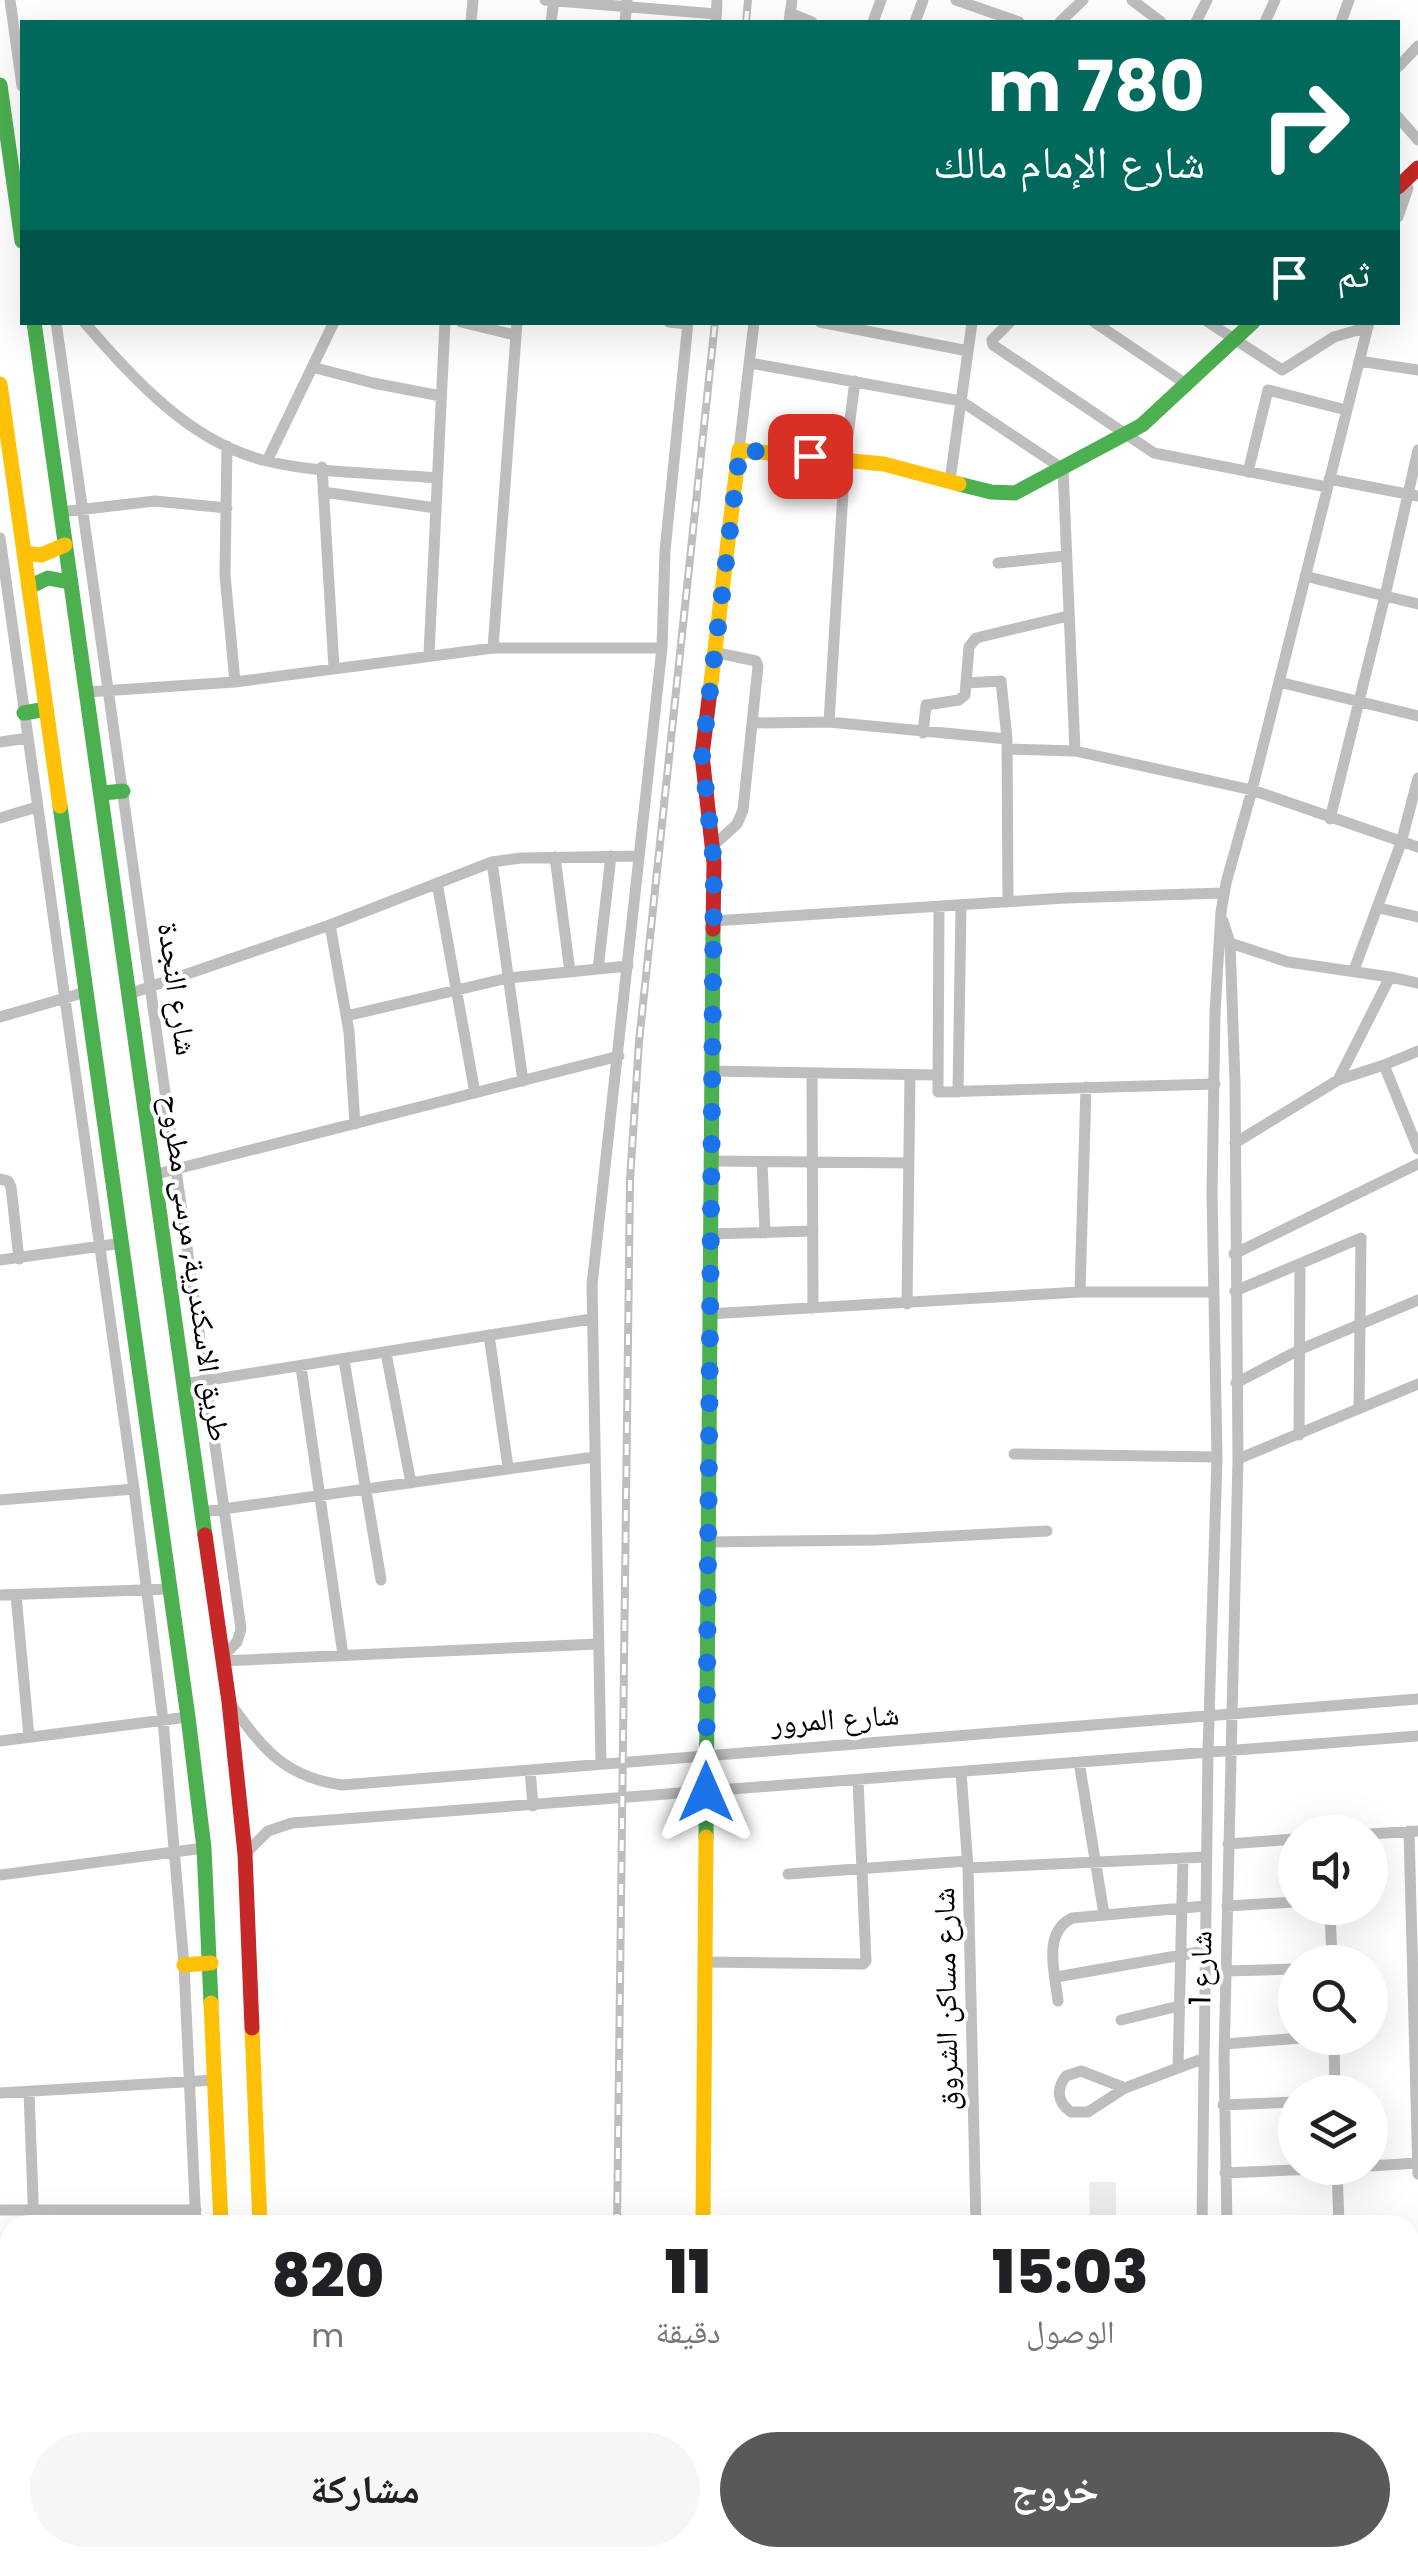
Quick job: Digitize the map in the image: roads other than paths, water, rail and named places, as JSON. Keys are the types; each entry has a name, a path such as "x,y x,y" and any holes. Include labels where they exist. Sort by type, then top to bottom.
{"main road":[{"path":"0,85 19,193"},
{"path":"1402,186 1418,168"},
{"name":"طريق الاسكندرية, مرسى مطروح","path":"34,325 229,1702 245,1854 260,2215"},
{"path":"703,2215 714,846 702,765 740,450 904,468 991,492 1015,493 1153,416 1251,325"},
{"path":"0,384 123,1243 204,1848 221,2215"},
{"path":"24,553 41,555 64,545"},
{"path":"29,587 48,578 70,582"},
{"path":"24,713 46,709"},
{"path":"103,793 123,791"},
{"path":"113,870 134,866"},
{"path":"184,1966 211,1963"}],"street":[{"path":"10,0 20,72"},
{"path":"545,0 627,3 716,18 718,0"},
{"path":"956,0 980,4 1015,20"},
{"path":"1062,20 1083,0"},
{"path":"1132,0 1159,20"},
{"path":"1400,64 1418,46"},
{"path":"1400,118 1418,140"},
{"path":"1402,186 1418,198"},
{"name":"شارع النجدة","path":"56,325 241,1629 238,1642 223,1659"},
{"path":"87,325 143,389 227,446 268,461 437,478"},
{"path":"268,461 333,325"},
{"path":"429,654 445,325"},
{"path":"485,325 516,329 493,648"},
{"path":"601,1764 592,1285 662,648 665,551 688,325"},
{"path":"740,450 754,325"},
{"path":"835,325 968,351"},
{"path":"950,480 972,325"},
{"path":"975,325 995,337"},
{"path":"1007,325 991,342 995,346 1160,456 1413,495"},
{"path":"1098,325 1186,384"},
{"path":"1212,325 1282,370 1334,337 1369,325"},
{"name":"شارع 1","path":"1202,2215 1204,1951 1217,1457 1214,1084 1221,912 1369,325"},
{"path":"1359,362 1418,370"},
{"path":"750,363 961,401 1063,469 1075,751"},
{"path":"312,367 442,396"},
{"path":"829,722 845,460 856,381"},
{"path":"1248,472 1268,390 1346,410"},
{"path":"227,446 226,575 235,682"},
{"path":"1330,819 1413,495 1418,450"},
{"path":"322,468 334,668"},
{"path":"323,492 436,508"},
{"path":"60,512 156,501 226,508"},
{"path":"0,538 163,1720 177,1852 196,2215"},
{"path":"998,563 1065,556"},
{"path":"1304,576 1418,604"},
{"path":"923,733 926,705 961,698 970,647 976,638 1068,616"},
{"path":"87,692 235,682 493,648 662,648"},
{"path":"713,652 756,660 741,818 714,846"},
{"path":"966,682 1001,681 1007,744 1008,902"},
{"path":"1279,682 1418,716"},
{"path":"753,722 829,722 1075,751 1252,790 1418,847"},
{"path":"0,742 28,738"},
{"path":"1354,970 1401,843 1418,778"},
{"path":"0,818 37,808"},
{"path":"598,969 611,856"},
{"path":"129,994 330,925 492,862 638,856"},
{"path":"556,857 570,972"},
{"path":"492,862 523,1081"},
{"path":"438,883 475,1093"},
{"path":"713,921 1224,893"},
{"path":"938,906 938,1092 1214,1084"},
{"path":"958,1092 961,906"},
{"path":"1379,908 1418,917"},
{"name":"شارع 1","path":"1221,912 1230,943 1238,1459 1223,2105 1227,2215"},
{"path":"330,925 346,1016 355,1124"},
{"path":"1230,943 1288,962 1418,983"},
{"path":"346,1016 508,978 628,966"},
{"path":"1338,1080 1390,977"},
{"path":"0,1018 86,992"},
{"path":"1235,1143 1338,1080 1418,1051"},
{"path":"153,1175 620,1056"},
{"path":"1384,1065 1418,1150"},
{"path":"712,1072 936,1075"},
{"path":"812,1074 813,1309"},
{"path":"907,1304 910,1075"},
{"path":"1080,1292 1086,1087"},
{"path":"711,1161 909,1162"},
{"path":"762,1162 765,1233"},
{"path":"1234,1254 1418,1164"},
{"path":"0,1179 8,1181 11,1187 19,1258"},
{"path":"710,1234 813,1232"},
{"path":"1235,1290 1361,1238 1360,1408"},
{"path":"0,1260 123,1243"},
{"path":"1299,1435 1300,1264"},
{"path":"708,1314 1080,1292 1214,1292"},
{"path":"1236,1383 1301,1349 1418,1300"},
{"path":"184,1384 592,1320"},
{"path":"489,1335 508,1467"},
{"path":"386,1353 411,1483"},
{"path":"344,1360 381,1580"},
{"path":"301,1368 343,1655"},
{"path":"1238,1459 1418,1384"},
{"path":"1014,1454 1217,1457"},
{"path":"202,1512 594,1457"},
{"path":"0,1500 134,1490"},
{"path":"708,1542 876,1540 1046,1531"},
{"path":"0,1595 170,1589"},
{"path":"16,1595 29,1738"},
{"path":"223,1659 598,1644"},
{"name":"شارع المرور","path":"229,1702 268,1753 302,1776 321,1782 362,1784 1418,1699"},
{"path":"0,1741 188,1717"},
{"name":"شارع المرور","path":"245,1854 268,1831 292,1823 1418,1736"},
{"path":"1079,1762 1104,1914"},
{"path":"530,1770 533,1806"},
{"name":"شارع مساكن الشروق","path":"961,1772 968,1864 976,2215"},
{"path":"706,1962 863,1964 867,1958 858,1780"},
{"path":"1388,1833 1414,1831 1418,2174"},
{"path":"1228,1844 1278,1840"},
{"path":"0,1875 204,1848"},
{"path":"788,1874 1206,1857"},
{"path":"1178,2068 1182,1858"},
{"path":"1227,1906 1278,1903"},
{"path":"1058,2001 1053,1942 1058,1927 1072,1918 1206,1906"},
{"path":"1056,1976 1204,1951"},
{"path":"1226,1970 1278,1969"},
{"path":"1120,2020 1179,2006"},
{"path":"1224,2044 1278,2040"},
{"path":"1125,2088 1082,2070 1066,2076 1058,2091 1064,2107 1080,2114 1125,2088 1202,2060"},
{"path":"0,2094 215,2080"},
{"path":"29,2092 34,2215"},
{"path":"1223,2105 1278,2103"},
{"path":"1388,2165 1418,2163"},
{"path":"1225,2173 1278,2171"},
{"path":"1337,2185 1338,2215"},
{"path":"0,2210 196,2210"}],"railway":[{"path":"746,20 748,0"},
{"path":"617,2215 630,1180 639,1042 715,325"}]}
